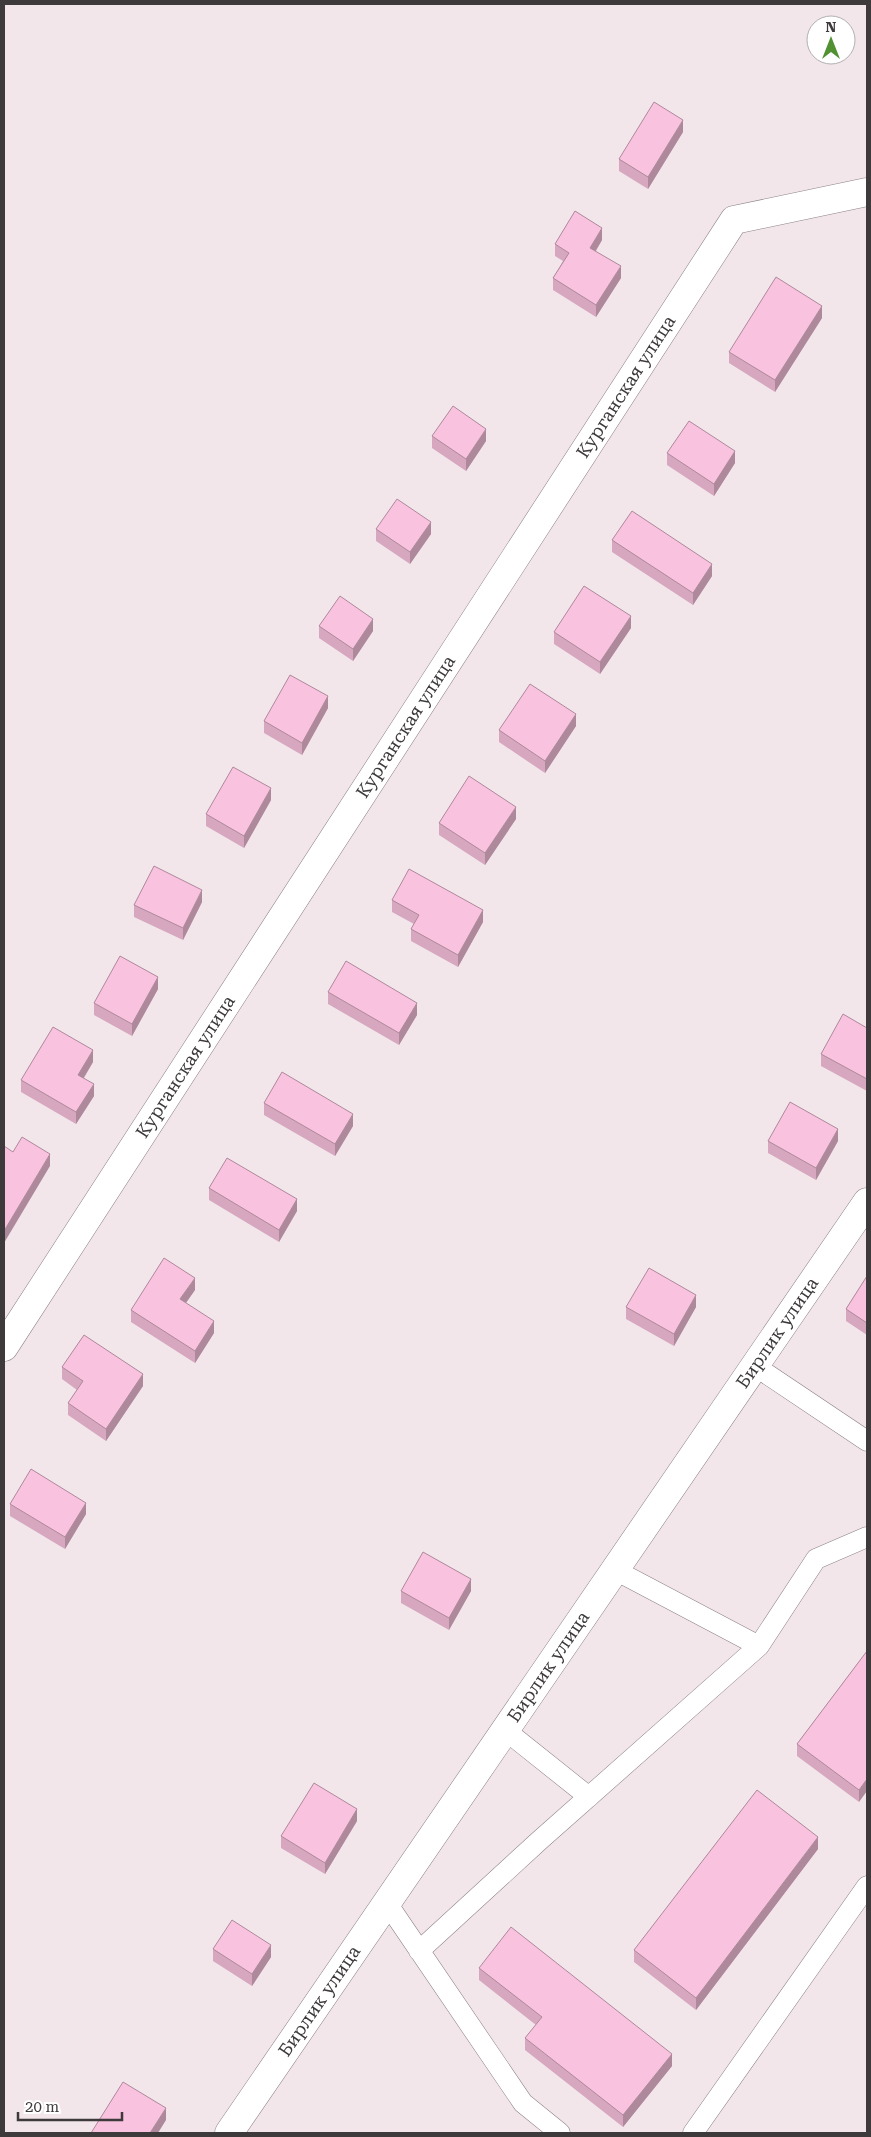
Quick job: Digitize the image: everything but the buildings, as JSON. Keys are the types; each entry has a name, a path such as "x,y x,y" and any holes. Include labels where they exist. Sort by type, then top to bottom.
{"street":[{"name":"Курганская улица","path":"4,1347 734,220 867,192"},
{"name":"Бирлик улица","path":"229,2133 867,1202"}],"lane":[{"path":"755,1366 867,1441"},
{"path":"419,1951 758,1646 816,1559 867,1537"},
{"path":"615,1570 758,1646"},
{"path":"505,1730 589,1797"},
{"path":"693,2133 867,1886"},
{"path":"386,1903 523,2103 560,2133"}]}
